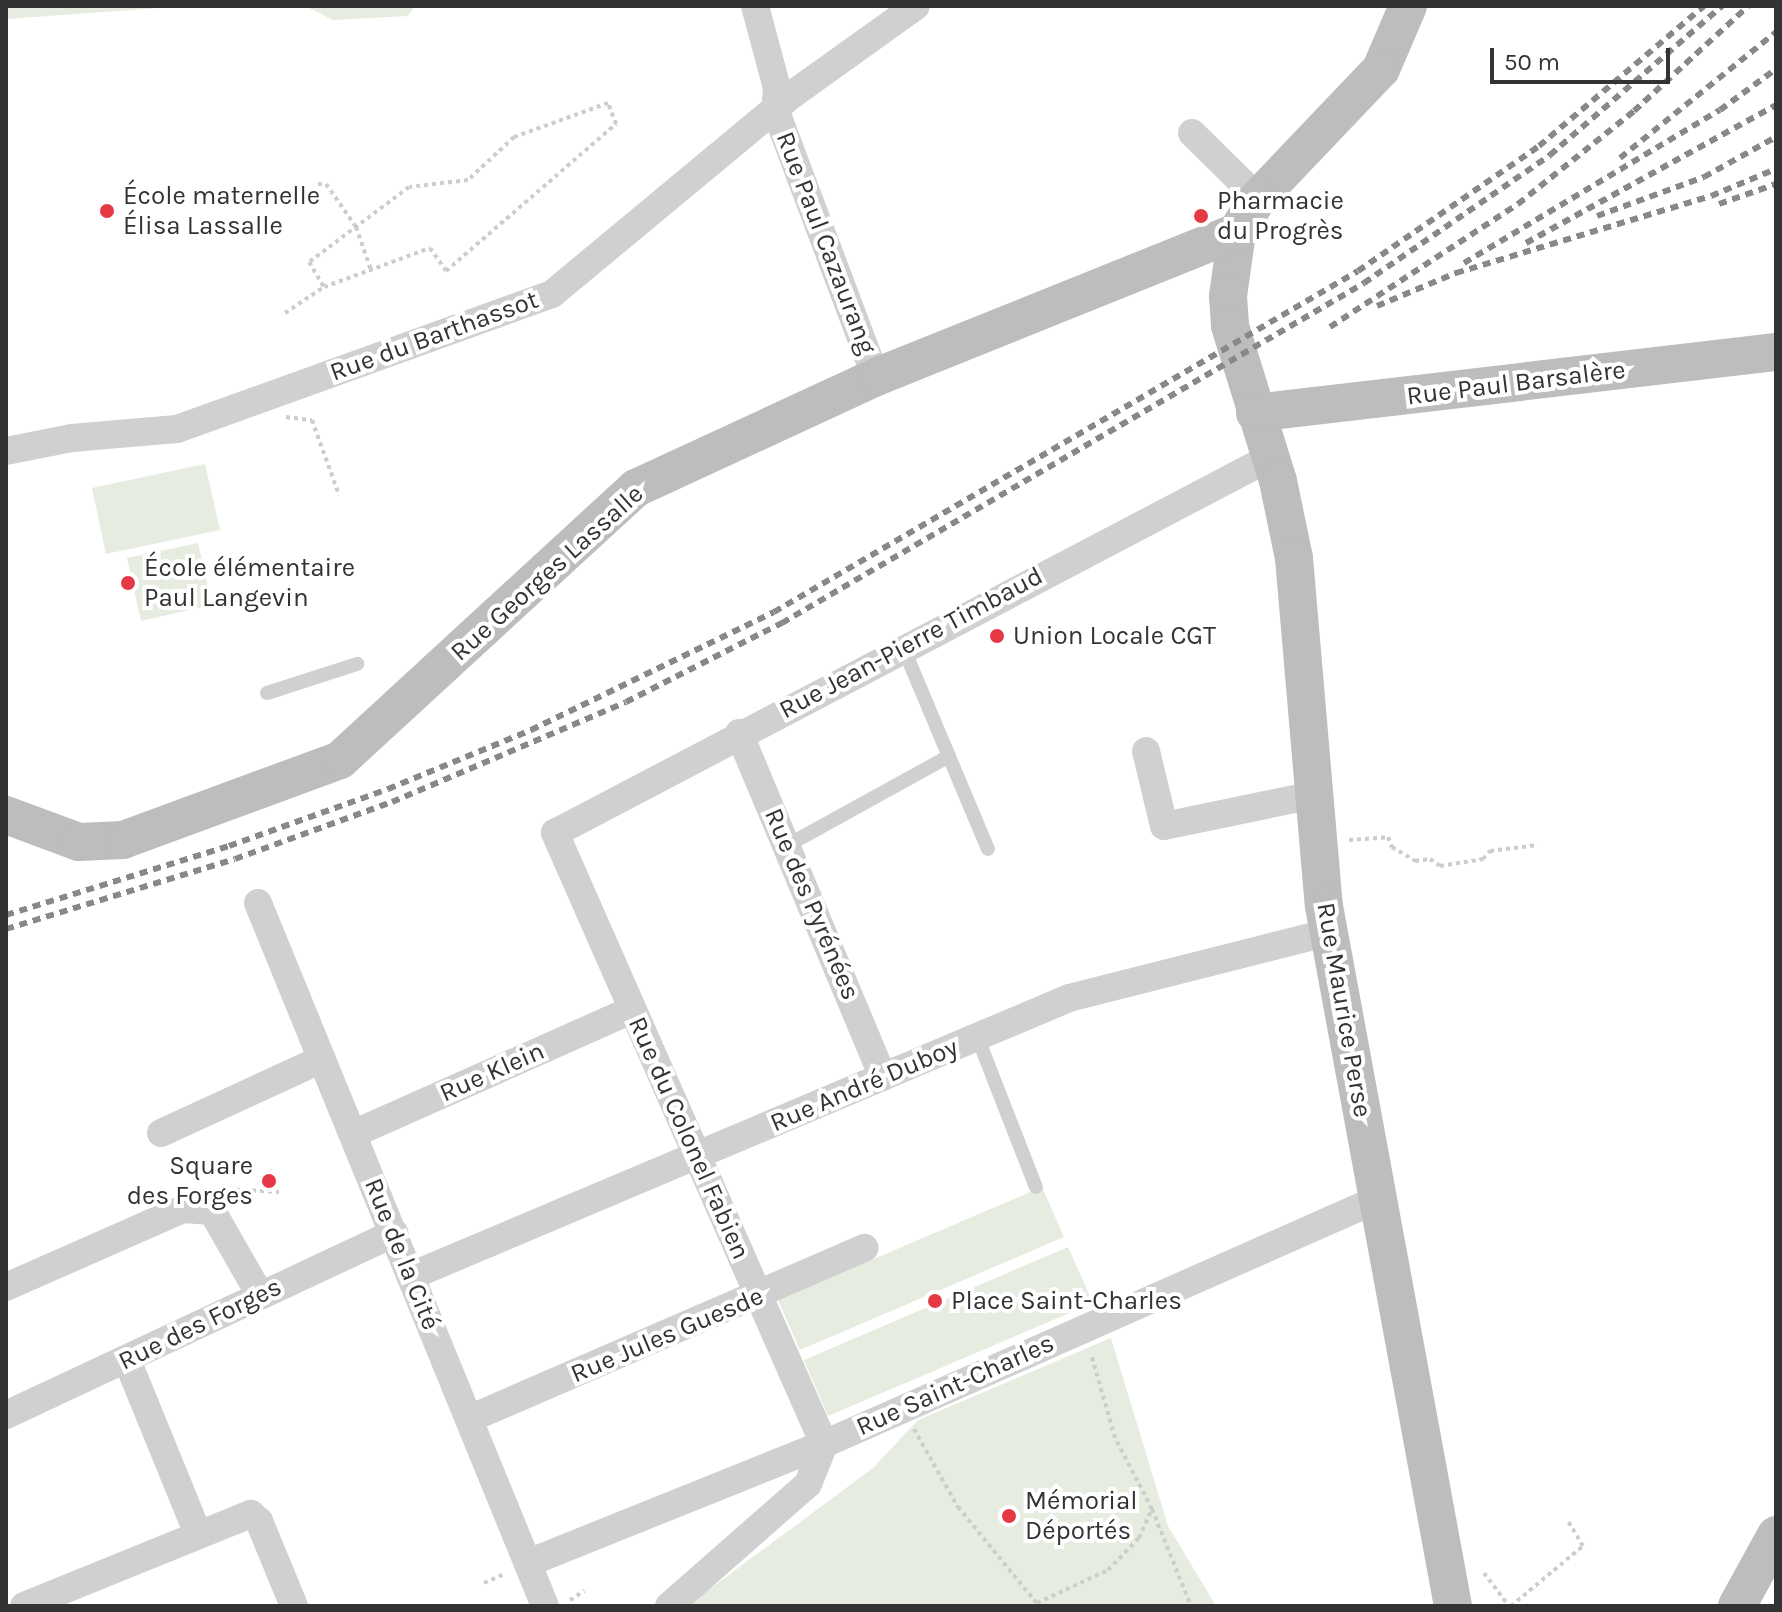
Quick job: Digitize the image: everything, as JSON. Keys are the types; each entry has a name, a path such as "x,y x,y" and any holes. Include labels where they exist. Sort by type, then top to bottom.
{"street":[{"name":"Rue Paul Cazaurang","path":"755,6 777,88 775,109 876,377"},
{"name":"Rue du Barthassot","path":"6,451 72,438 177,429 552,294 775,109 916,6"},
{"name":"Rue Maurice Perse","path":"1408,6 1381,69 1258,198 1237,232 1228,272 1230,326 1269,458 1294,558 1318,842 1330,932 1453,1606"},
{"path":"1192,133 1258,198"},
{"name":"Rue Georges Lassalle","path":"6,815 79,842 111,842 340,760 636,488 876,377 1237,232"},
{"name":"Rue Paul Barsalère","path":"1255,413 1776,352"},
{"name":"Rue Jean-Pierre Timbaud","path":"555,833 739,733 1269,458"},
{"name":"Rue des Pyrénées","path":"739,733 883,1077"},
{"path":"1146,751 1164,826 1314,795"},
{"name":"Rue du Colonel Fabien","path":"555,833 824,1444"},
{"name":"Rue de la Cité","path":"258,903 545,1606"},
{"name":"Rue André Duboy","path":"411,1276 1069,998 1330,932"},
{"name":"Rue Klein","path":"353,1134 632,1010"},
{"path":"161,1133 322,1059"},
{"name":"Rue Saint-Charles","path":"528,1563 824,1444 901,1407 1378,1199"},
{"path":"6,1287 183,1209 196,1209 212,1211 259,1293"},
{"name":"Rue des Forges","path":"6,1415 127,1360 259,1293 394,1233"},
{"name":"Rue Jules Guesde","path":"469,1419 865,1248"},
{"path":"127,1360 198,1534"},
{"path":"669,1606 808,1484 824,1444"},
{"path":"24,1606 251,1514 259,1521 294,1606"},
{"path":"1737,1606 1776,1535"}],"lane":[{"path":"903,647 988,849"},
{"path":"267,693 357,664"},
{"path":"788,845 949,756"},
{"path":"977,1036 1036,1187"}],"path":[{"path":"285,313 324,287 430,248 446,271 616,124 608,103 514,137 468,180 409,187 309,262 324,287"},
{"path":"318,184 326,184 356,227 371,270"},
{"path":"228,410 312,420 339,495"},
{"path":"1318,842 1388,837 1392,847 1415,861 1430,859 1440,866 1483,859 1490,851 1538,845"},
{"path":"196,1209 212,1188 279,1192"},
{"path":"1079,1329 1097,1367 1115,1438 1152,1509 1191,1606"},
{"path":"901,1407 958,1507 1038,1605 1108,1570 1139,1538 1152,1509"},
{"path":"1484,1573 1510,1606 1583,1546 1567,1519"},
{"path":"562,1606 584,1591"}],"shaded area":[{"path":"6,6 187,6 6,19"},
{"path":"305,6 415,6 408,16 333,20"},
{"path":"205,464 220,530 106,554 92,488"},
{"path":"198,543 212,605 141,621 127,558"},
{"path":"1042,1187 1064,1237 800,1350 778,1300"},
{"path":"1068,1247 1093,1303 828,1416 804,1360"},
{"path":"1111,1338 1168,1526 1216,1606 687,1606 873,1468 918,1420"}],"railway":[{"path":"6,915 229,846 388,789 531,730 774,612 1358,271 1539,146 1704,6"},
{"path":"6,929 235,859 392,802 626,702 782,623 1364,283 1550,155 1722,6"},
{"path":"1330,327 1518,204 1634,111 1748,6"},
{"path":"1620,158 1776,32"},
{"path":"1464,263 1720,110 1776,69"},
{"path":"1526,243 1776,105"},
{"path":"1597,216 1704,177 1776,137"},
{"path":"1377,306 1456,273 1711,196 1776,169"},
{"path":"1719,204 1776,184"}],"place":[{"name":"École maternelle Élisa Lassalle","path":"107,211"},
{"name":"Pharmacie du Progrès","path":"1201,216"},
{"name":"École élémentaire Paul Langevin","path":"128,583"},
{"name":"Union Locale CGT","path":"997,636"},
{"name":"Square des Forges","path":"269,1181"},
{"name":"Place Saint-Charles","path":"935,1301"},
{"name":"Mémorial Déportés","path":"1009,1516"}]}
